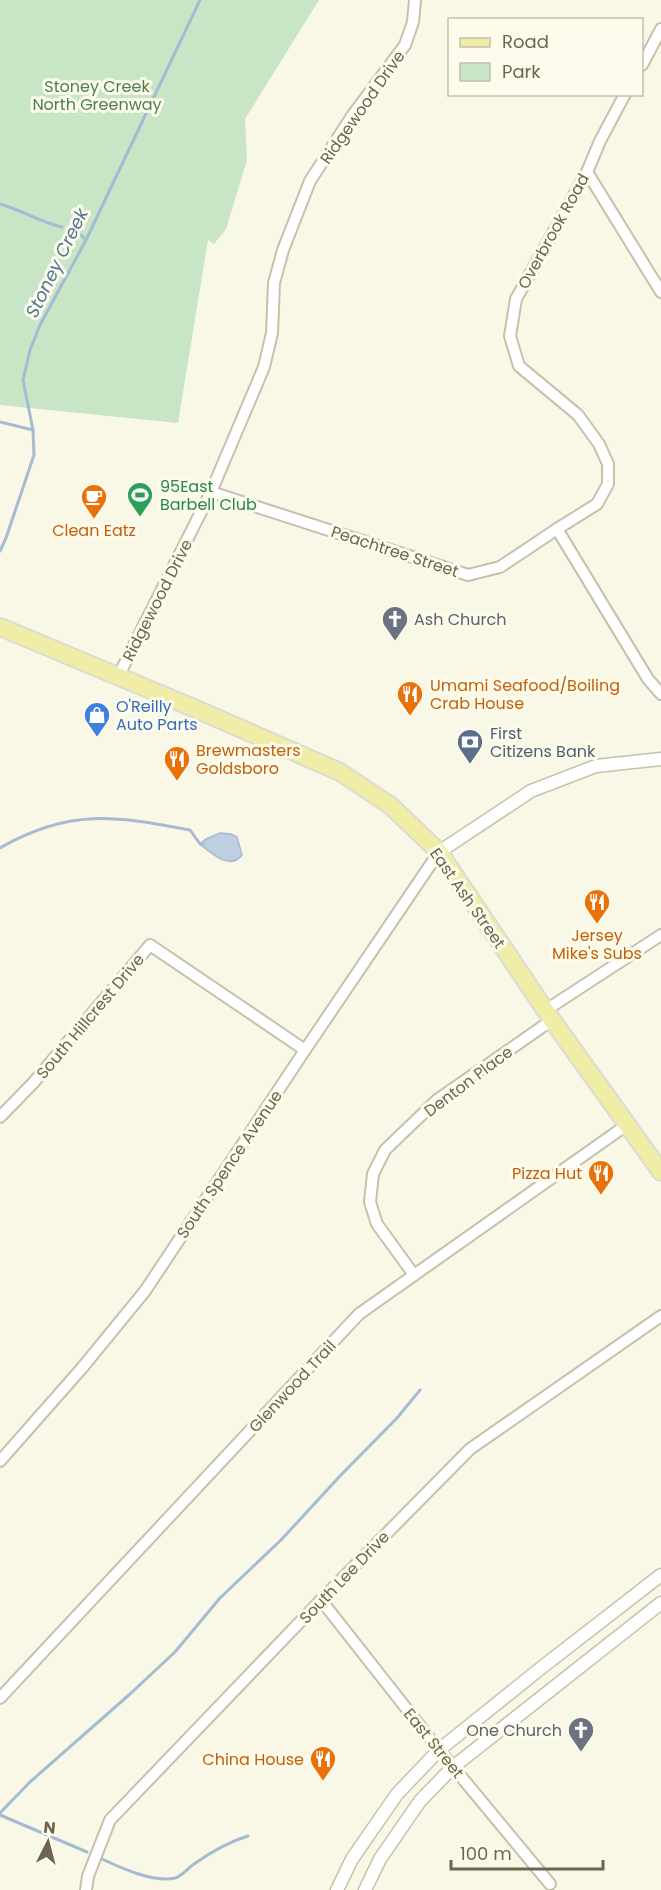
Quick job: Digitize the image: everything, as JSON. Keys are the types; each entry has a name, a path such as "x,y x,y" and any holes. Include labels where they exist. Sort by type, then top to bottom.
{"main road":[{"name":"East Ash Street","path":"0,627 340,772 391,806 439,852 549,1015 661,1172"}],"street":[{"name":"Ridgewood Drive","path":"118,676 211,492 264,367 272,333 274,283 283,250 310,181 352,116 405,45 413,22 415,0"},
{"path":"643,63 661,29"},
{"name":"Overbrook Road","path":"557,530 597,504 608,484 608,464 599,444 578,415 519,366 510,336 516,299 587,172 600,141 625,96"},
{"path":"587,172 661,292"},
{"name":"Peachtree Street","path":"211,492 468,575 500,567 557,530"},
{"path":"557,530 648,679 661,694"},
{"path":"439,852 531,791 596,766 661,759"},
{"name":"South Spence Avenue","path":"0,1461 82,1368 145,1291 439,852"},
{"name":"Denton Place","path":"414,1275 377,1224 370,1202 373,1174 385,1150 437,1100 661,934"},
{"name":"South Hillcrest Drive","path":"0,1117 34,1082 150,945 305,1050"},
{"name":"Glenwood Trail","path":"0,1698 359,1314 628,1124"},
{"name":"South Lee Drive","path":"86,1890 87,1876 110,1820 470,1449 661,1316"},
{"path":"337,1890 352,1859 397,1794 439,1750 661,1575"},
{"name":"East Street","path":"321,1600 439,1750 550,1884"},
{"path":"365,1890 380,1859 420,1801 453,1767 661,1603"}],"green space":[{"name":"Stoney Creek North Greenway","path":"0,0 319,0 245,119 247,160 226,229 214,244 208,240 178,423 0,405"}],"water":[{"path":"220,833 237,837 242,855 232,861 226,861 200,844"}],"waterway":[{"name":"Stoney Creek","path":"0,551 34,455 33,430 23,380 30,350 40,325 86,240 200,0"},
{"path":"0,204 62,227"},
{"path":"72,229 86,240"},
{"path":"0,422 33,430"},
{"path":"0,848 48,826 93,819 138,821 190,830 200,844 203,844"},
{"path":"0,1813 30,1782 175,1652 220,1598 281,1540 397,1418 420,1390"},
{"path":"0,1815 87,1852"},
{"path":"102,1859 148,1877 175,1878 213,1851 248,1836"}],"place":[{"name":"95East Barbell Club","path":"140,518"},
{"name":"Clean Eatz","path":"94,520"},
{"name":"Ash Church","path":"395,642"},
{"name":"Umami Seafood/Boiling Crab House","path":"410,717"},
{"name":"O'Reilly Auto Parts","path":"97,738"},
{"name":"First Citizens Bank","path":"470,765"},
{"name":"Brewmasters Goldsboro","path":"177,782"},
{"name":"Jersey Mike's Subs","path":"597,925"},
{"name":"Pizza Hut","path":"601,1196"},
{"name":"One Church","path":"581,1753"},
{"name":"China House","path":"323,1782"}]}
